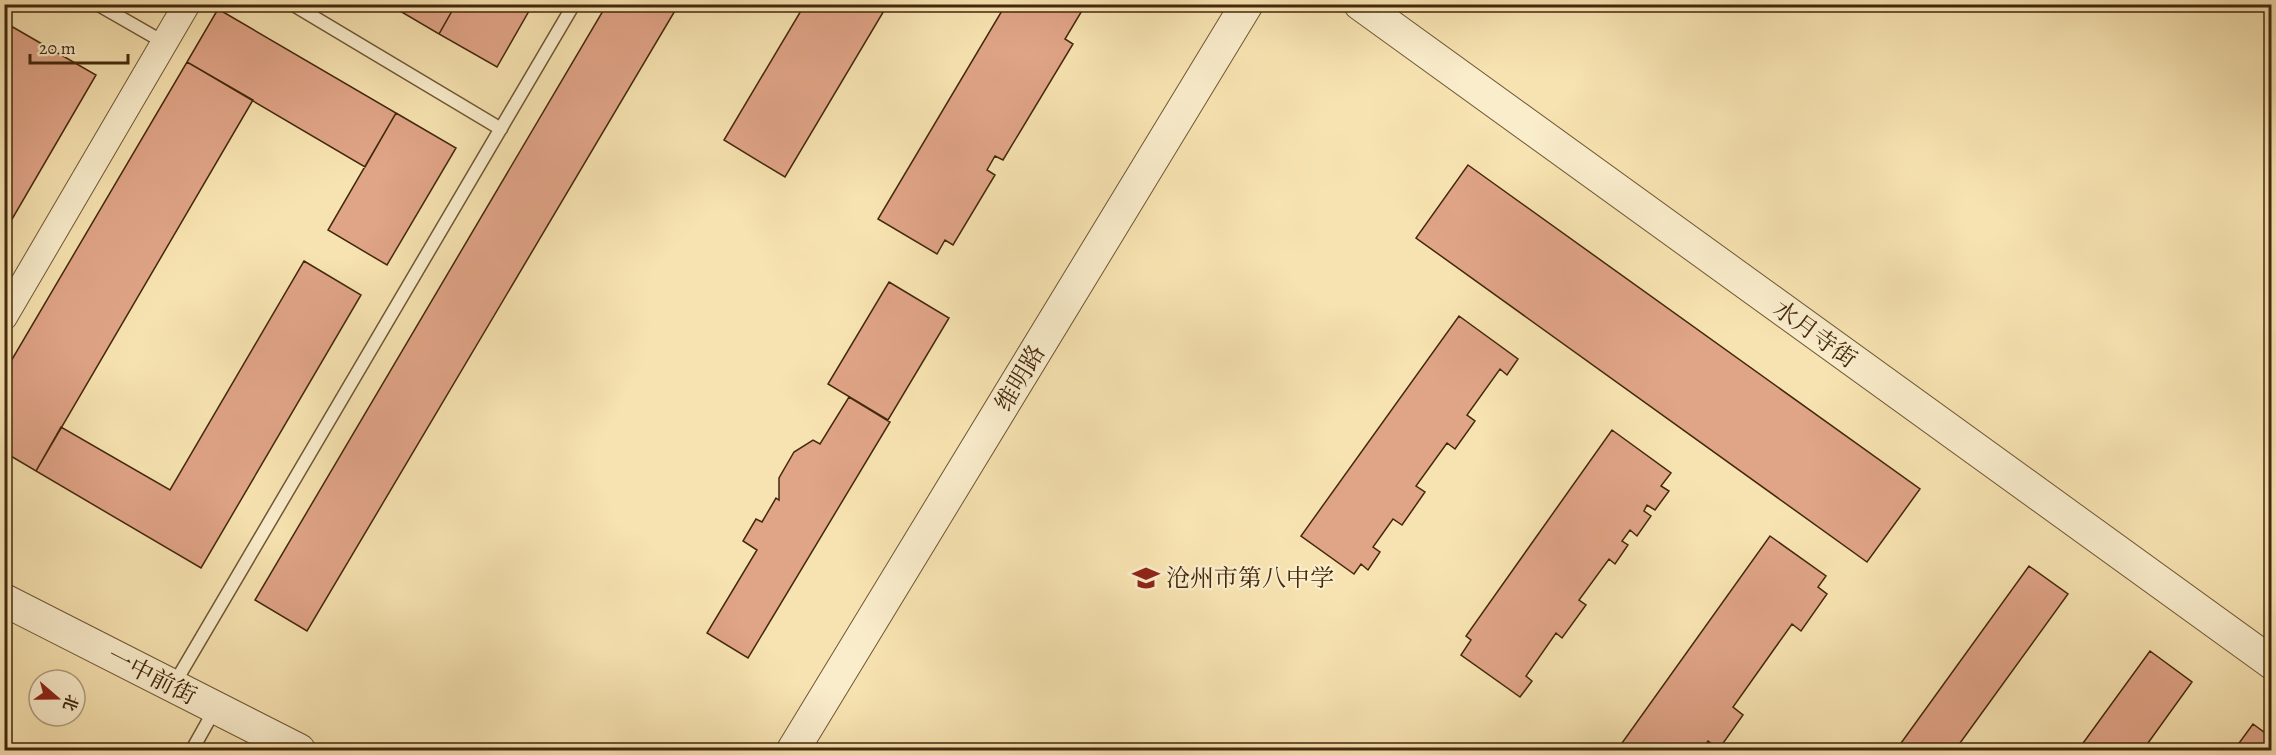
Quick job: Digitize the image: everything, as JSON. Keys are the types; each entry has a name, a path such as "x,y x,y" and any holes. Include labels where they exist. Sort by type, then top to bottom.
{"street":[{"path":"4,317 187,4"},
{"name":"维明路","path":"793,750 1247,4"},
{"name":"水月寺街","path":"1360,4 2271,663"},
{"name":"一中前街","path":"4,600 299,750"}],"lane":[{"path":"98,4 165,43"},
{"path":"292,4 501,129"},
{"path":"173,686 574,4"},
{"path":"192,750 215,708"}],"building":[{"path":"388,4 456,4 439,34"},
{"path":"456,4 533,4 497,67 439,34"},
{"path":"607,4 679,4 307,631 255,600"},
{"path":"805,4 888,4 785,177 724,140"},
{"path":"1006,4 1086,4 1065,39 1073,44 1003,160 995,156 987,170 995,175 953,245 945,240 937,254 878,219"},
{"path":"218,9 396,113 365,167 187,62"},
{"path":"4,22 96,75 4,233"},
{"path":"187,62 253,100 36,471 4,452 4,373"},
{"path":"396,113 456,148 387,265 328,230"},
{"path":"1468,165 1920,489 1867,562 1416,238"},
{"path":"304,261 361,295 201,568 36,471 61,427 170,490"},
{"path":"889,282 949,318 888,420 828,384"},
{"path":"1459,316 1518,359 1507,375 1500,369 1467,415 1475,421 1455,449 1447,443 1416,486 1425,492 1402,525 1393,519 1373,547 1380,552 1368,570 1361,564 1354,574 1301,536"},
{"path":"849,397 890,422 748,658 707,633 757,550 743,541 756,519 762,522 776,498 779,500 779,478 794,452 813,440 820,444"},
{"path":"1612,430 1671,473 1661,486 1669,491 1655,510 1647,505 1644,511 1651,516 1637,536 1630,530 1622,541 1628,545 1615,564 1609,559 1579,600 1586,605 1562,638 1556,633 1526,676 1532,681 1520,697 1461,655 1471,640 1466,636"},
{"path":"1770,536 1826,576 1818,587 1827,594 1801,631 1792,624 1733,707 1743,715 1719,749 1708,741 1702,750 1617,750"},
{"path":"2029,566 2068,594 1955,750 1896,750"},
{"path":"2150,651 2192,682 2143,750 2078,750"},
{"path":"2253,724 2272,738 2272,750 2234,750"}],"place":[{"name":"沧州市第八中学","path":"1146,578"}]}
